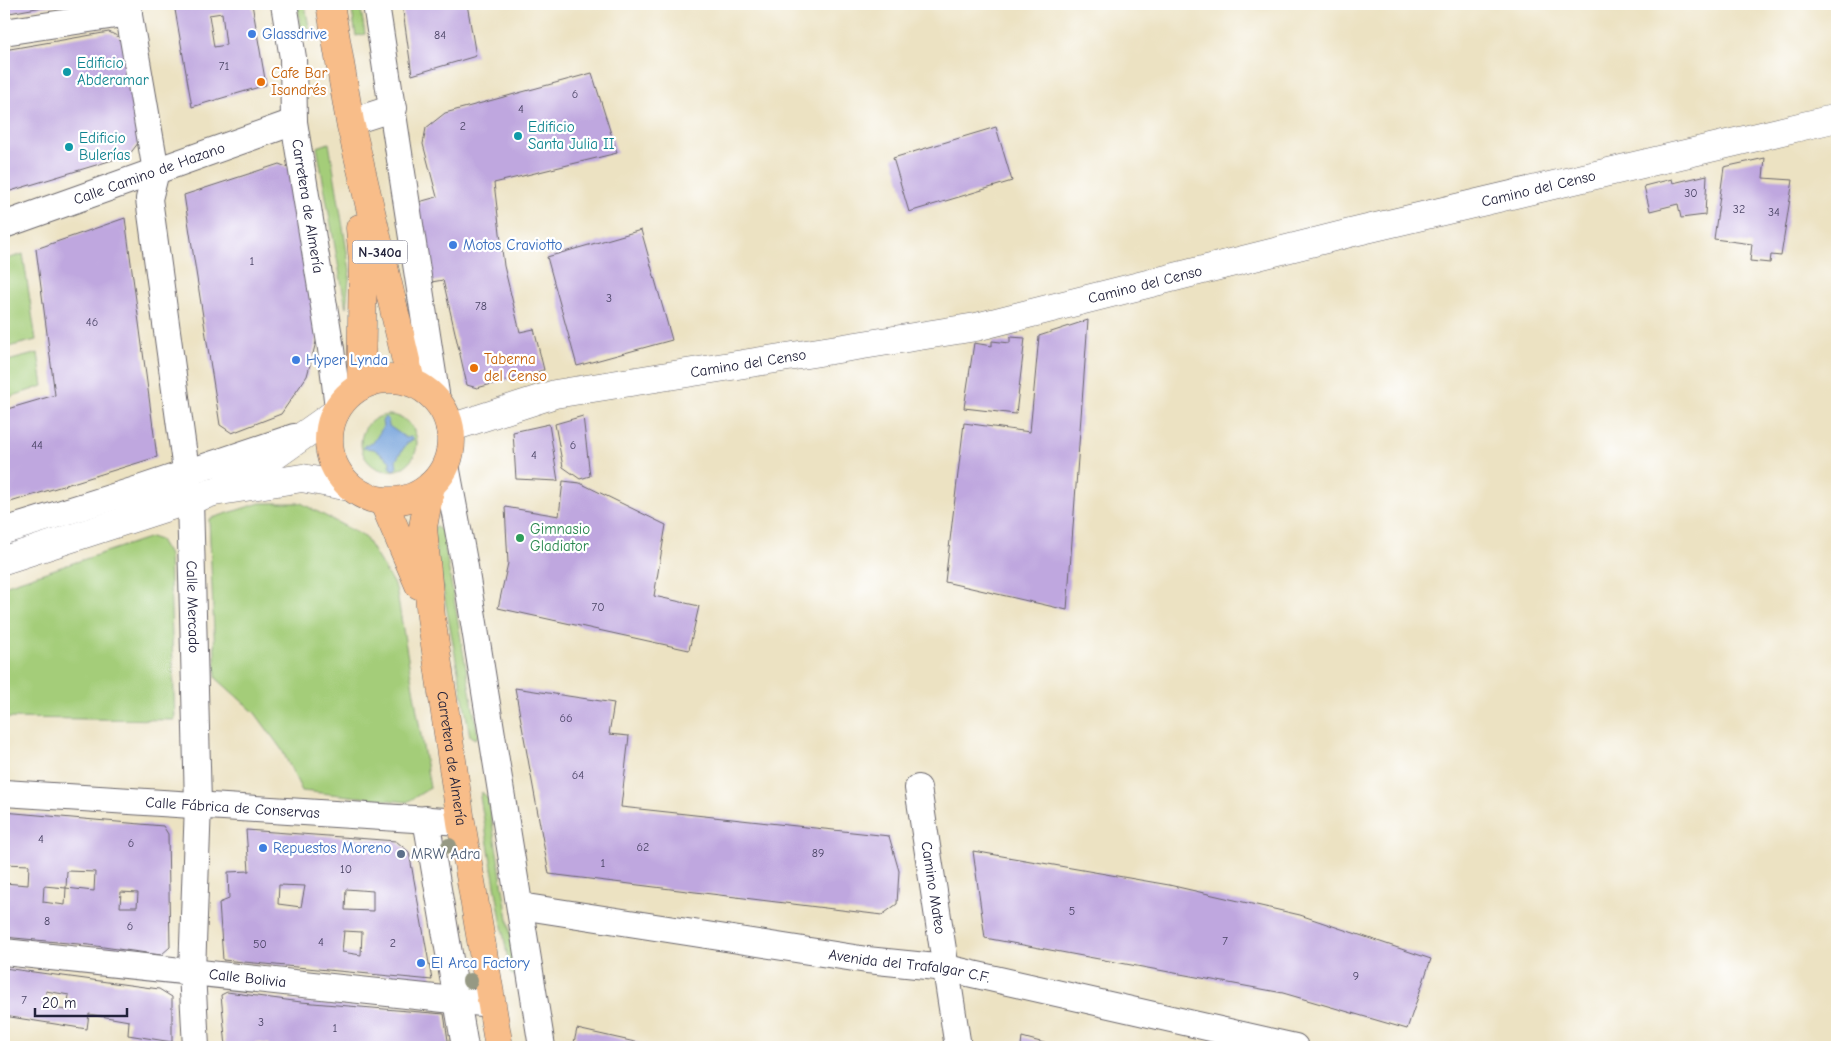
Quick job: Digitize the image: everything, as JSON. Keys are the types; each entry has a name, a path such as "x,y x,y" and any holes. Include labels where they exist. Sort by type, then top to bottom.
{"highway":[{"name":"N-340a","path":"330,4 350,122 411,382"},
{"name":"N-340a","path":"350,122 363,261 361,386"},
{"path":"394,379 411,382 437,400 450,428 451,446 439,475 417,495 400,501 383,501 365,496 350,487 337,471 330,452 329,432 336,410 348,395 361,386 377,380 394,379"},
{"name":"Carretera de Almería","path":"439,475 423,527 431,617 461,822 499,1047"},
{"name":"Carretera de Almería","path":"383,501 406,552 431,617"}],"street":[{"name":"Carretera de Almería","path":"284,4 293,58 294,122 331,349 336,410"},
{"path":"376,4 394,108 437,400"},
{"path":"4,32 128,8 156,171"},
{"path":"350,122 394,108"},
{"name":"Camino del Censo","path":"450,428 555,394 976,327 1350,233 1837,118"},
{"name":"Calle Camino de Hazano","path":"4,225 294,122"},
{"name":"Calle Mercado","path":"156,171 149,199 187,473 202,496 198,804 192,972 196,1047"},
{"path":"202,496 270,459 336,410"},
{"path":"4,531 301,435"},
{"path":"439,475 520,906 542,1047"},
{"path":"4,560 202,496 302,478 350,487"},
{"name":"Camino Mateo","path":"918,788 958,1047"},
{"name":"Calle Fábrica de Conservas","path":"4,793 461,822"},
{"path":"426,819 465,1047"},
{"name":"Avenida del Trafalgar C.F.","path":"520,906 867,960 946,968 1295,1047"},
{"name":"Calle Bolivia","path":"4,952 492,1004"}],"green space":[{"path":"297,4 305,4 311,39 303,41"},
{"path":"351,4 360,4 365,34 356,36"},
{"path":"329,143 350,270 346,308 317,147"},
{"path":"23,254 36,340 4,348 4,260"},
{"path":"38,353 43,386 4,399 4,362"},
{"path":"389,415 409,423 417,443 409,463 389,471 369,463 361,443 369,423"},
{"path":"260,503 301,503 365,537 396,588 430,788 407,802 302,791 282,750 255,713 216,678 209,519"},
{"path":"435,526 442,531 478,736 475,739 470,736 433,534"},
{"path":"151,537 160,540 169,555 175,720 4,718 4,586"},
{"path":"482,792 488,798 517,973 513,976 510,973 480,797"}],"water":[{"path":"385,417 388,419 389,426 406,438 411,437 414,439 407,443 396,460 397,467 394,470 390,468 390,461 374,449 363,448 365,445 373,443 383,427 382,421"}],"building":[{"path":"4,4 53,4 53,5 4,14"},
{"path":"174,4 252,4 266,85 192,107","holes":["222,13 226,45 214,47 209,15"]},
{"path":"402,4 467,4 476,56 412,75"},
{"path":"109,32 125,40 142,138 129,155 4,193 4,50"},
{"path":"592,73 617,153 494,183 504,266 520,332 534,329 544,370 477,388 467,385 443,280 426,283 415,203 437,197 423,144 426,128 445,113"},
{"path":"996,127 1012,181 909,212 893,158"},
{"path":"1765,158 1763,178 1793,180 1781,256 1771,255 1770,263 1750,261 1752,244 1714,239 1724,167"},
{"path":"279,164 294,170 320,327 307,376 281,414 232,433 220,425 184,195"},
{"path":"1707,175 1705,215 1681,218 1678,204 1650,211 1644,186 1672,179 1673,183"},
{"path":"125,218 157,457 4,504 4,410 55,395 36,249"},
{"path":"641,230 672,340 577,366 547,257"},
{"path":"1088,320 1067,610 945,582 964,423 1030,432 1039,336"},
{"path":"1010,337 1025,338 1016,414 964,408 974,343 992,346 992,341 1010,343"},
{"path":"583,416 590,476 580,479 563,467 555,424"},
{"path":"549,424 558,481 516,479 513,432"},
{"path":"563,481 580,483 666,525 654,596 699,606 689,650 498,608 508,563 505,507 559,516"},
{"path":"515,688 614,703 609,734 629,736 621,807 889,836 899,871 897,904 882,915 549,874"},
{"path":"4,812 163,826 168,834 170,947 161,955 89,945 4,937 4,883 28,885 29,865 4,864","holes":["67,871 95,872 94,891 66,888","44,886 66,888 65,905 43,902","121,892 138,893 137,907 120,907"]},
{"path":"246,830 396,841 409,852 432,980 223,960 219,903 229,899 228,872 249,871","holes":["279,885 305,886 301,907 278,904","346,889 373,891 373,911 345,910","344,931 362,932 361,955 342,952"]},
{"path":"973,851 1169,885 1300,915 1431,959 1407,1029 1283,993 985,938"},
{"path":"4,968 159,989 172,997 172,1042 128,1035 129,1021 89,1014 87,1029 4,1016","holes":["46,991 69,995 67,1010 44,1007"]},
{"path":"227,992 301,1002 444,1014 449,1047 268,1047 269,1044 255,1042 255,1047 226,1047 221,995"},
{"path":"577,1029 653,1046 653,1047 573,1047"},
{"path":"1022,1037 1059,1047 1021,1047"}],"place":[{"name":"Glassdrive","path":"252,34"},
{"name":"Edificio Abderamar","path":"67,72"},
{"name":"Cafe Bar Isandrés","path":"261,82"},
{"name":"Edificio Santa Julia II","path":"518,136"},
{"name":"Edificio Bulerías","path":"69,147"},
{"name":"Motos Craviotto","path":"453,245"},
{"name":"Hyper Lynda","path":"296,360"},
{"name":"Taberna del Censo","path":"474,368"},
{"name":"Gimnasio Gladiator","path":"520,538"},
{"name":"Repuestos Moreno","path":"263,848"},
{"name":"MRW Adra","path":"401,854"},
{"name":"El Arca Factory","path":"421,963"}]}
